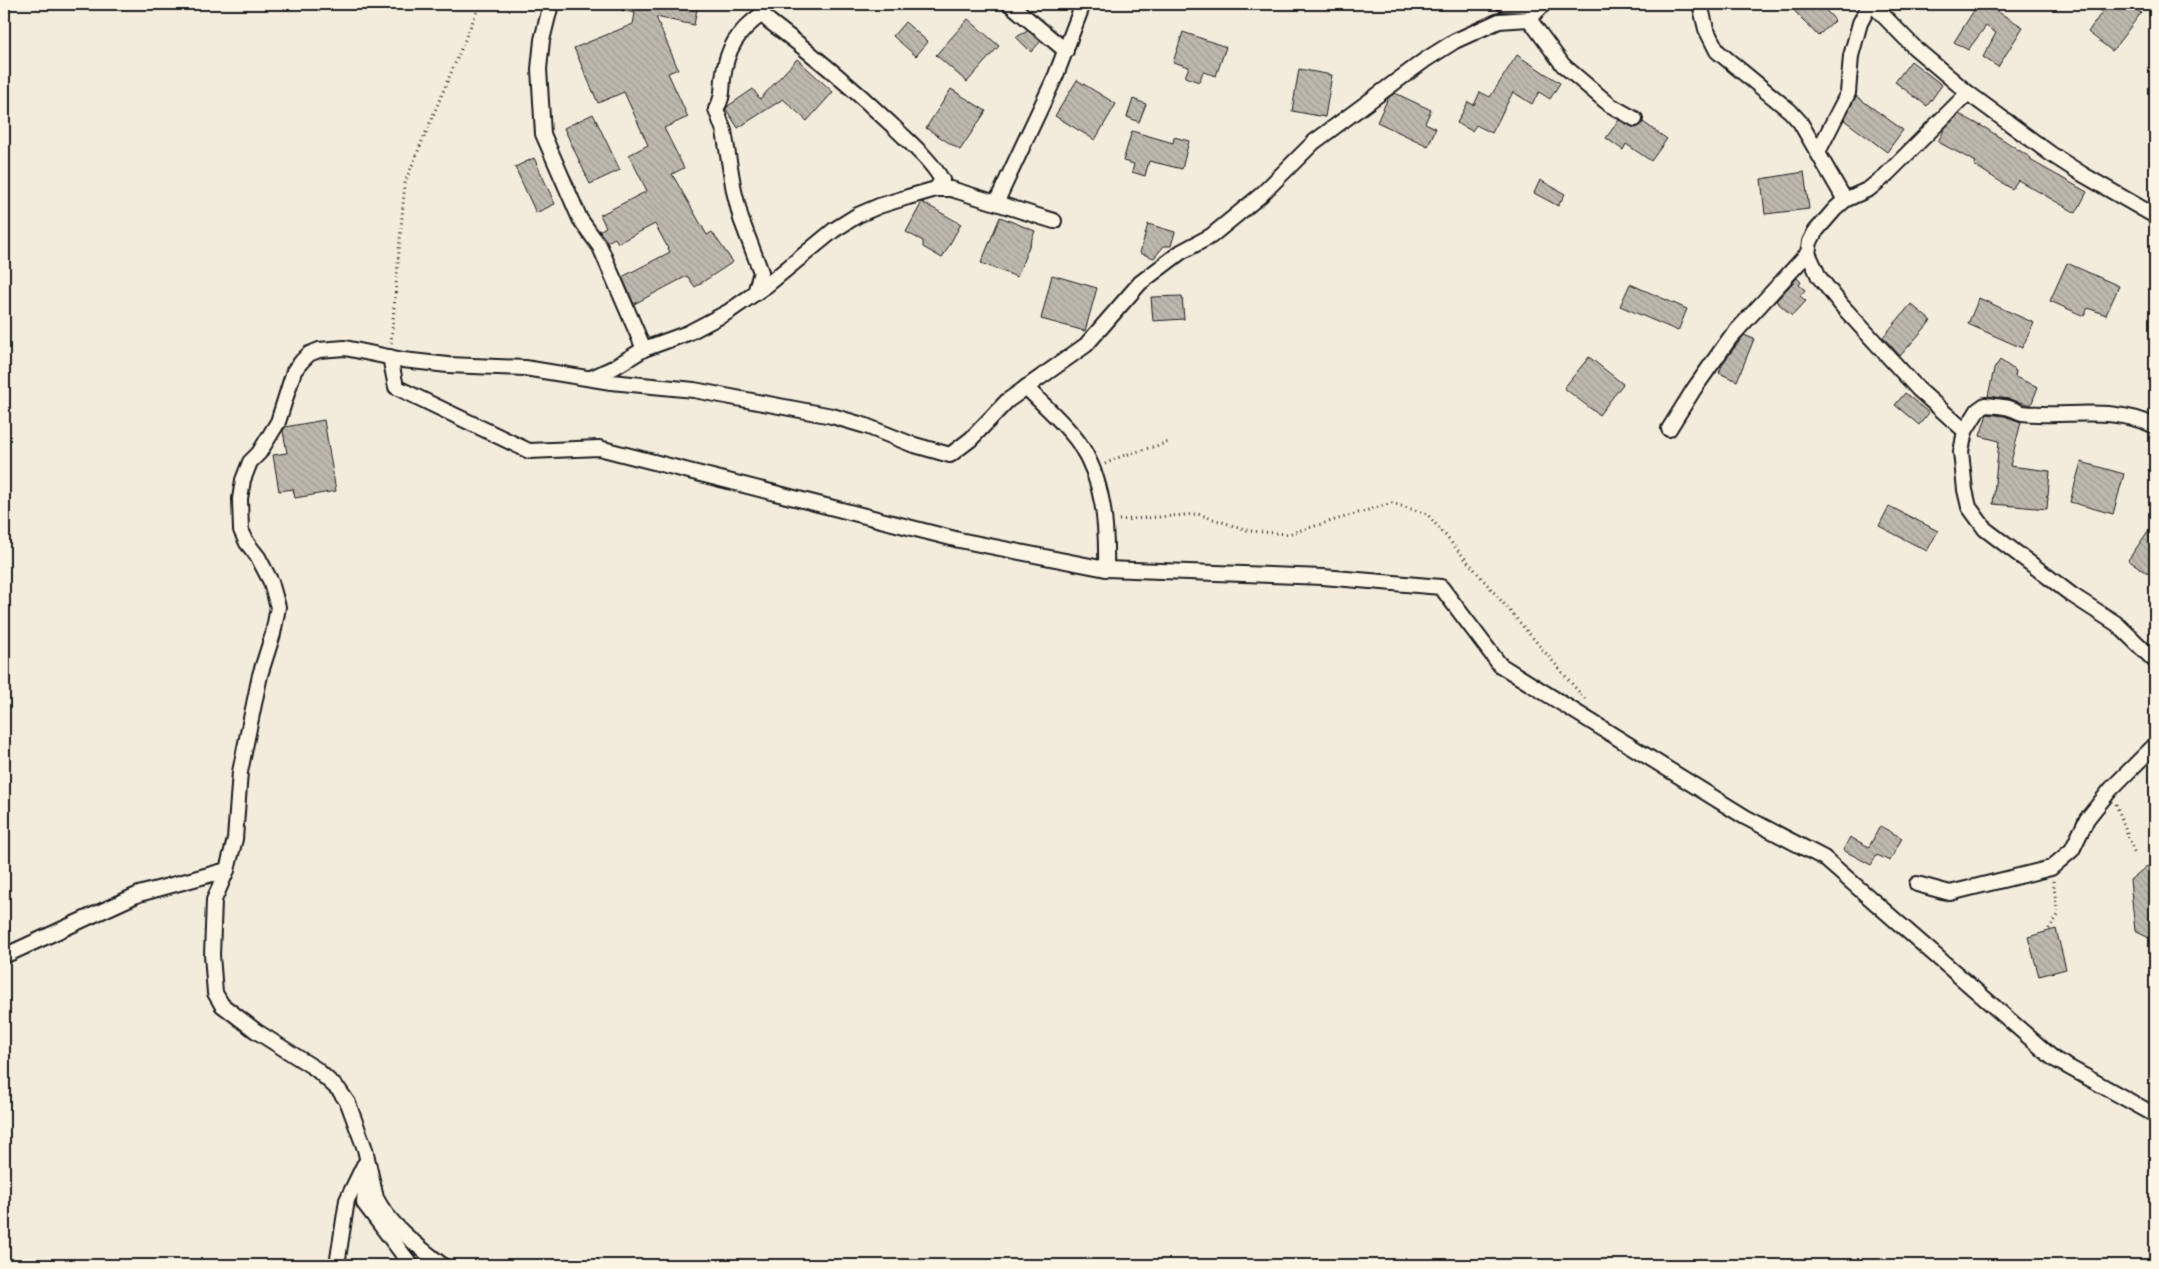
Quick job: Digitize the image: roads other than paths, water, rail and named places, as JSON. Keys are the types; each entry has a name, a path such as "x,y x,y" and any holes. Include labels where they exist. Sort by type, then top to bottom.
{"street":[{"path":"551,4 542,40 539,69 542,134 580,219 600,247 644,349"},
{"path":"1010,4 1066,51"},
{"path":"997,201 1030,133 1066,51 1083,4"},
{"path":"1504,4 1543,4"},
{"path":"442,1265 400,1229 381,1208 376,1198 367,1157 353,1114 339,1090 316,1069 228,1011 215,993 211,947 214,900 227,870 235,839 241,763 260,675 273,634 278,607 271,582 258,557 247,543 242,530 240,499 246,470 278,422 294,371 309,354 319,350 345,348 448,366 525,368 611,382 694,390 810,411 866,426 911,444 950,455 970,439 1006,401 1086,345 1140,283 1181,252 1211,236 1261,195 1314,142 1425,60 1455,41 1499,21 1529,19 1543,4"},
{"path":"1700,4 1706,29 1717,51 1790,111 1800,122 1845,200"},
{"path":"1818,152 1848,93 1851,56 1860,24 1871,4 1895,30 1968,92 2074,169 2155,216"},
{"path":"754,293 762,272 742,220 734,191 724,131 716,108 721,102 726,63 734,41 760,9 769,21 842,78 914,146 942,180 936,189"},
{"path":"1529,19 1563,65 1610,105 1635,118"},
{"path":"1669,429 1709,366 1730,338 1808,253 1810,242 1815,232 1825,219 1845,200 1869,189 1885,176 1968,92"},
{"path":"590,378 613,368 644,349 711,322 742,304 844,223 879,206 936,189 951,188 997,201 1054,221"},
{"path":"1808,253 1819,277 1842,307 1918,389 1965,431"},
{"path":"390,356 396,386 529,452 599,448 959,540 1106,569 1323,577 1440,587 1500,665 1745,817 1824,858 2054,1059 2155,1115"},
{"path":"1026,387 1078,442 1094,470 1105,522 1106,569"},
{"path":"2155,426 2140,419 2108,414 2090,412 2060,414 2020,413 2012,409 1985,405 1978,410 1965,431 1960,452 1964,490 1969,508 1985,529 2072,595 2117,624 2155,661"},
{"path":"1917,884 1950,893 2051,868 2072,850 2087,819 2111,789 2155,745"},
{"path":"4,956 139,894 227,870"},
{"path":"337,1265 347,1200 367,1157"},
{"path":"367,1157 364,1202 411,1265"}]}
